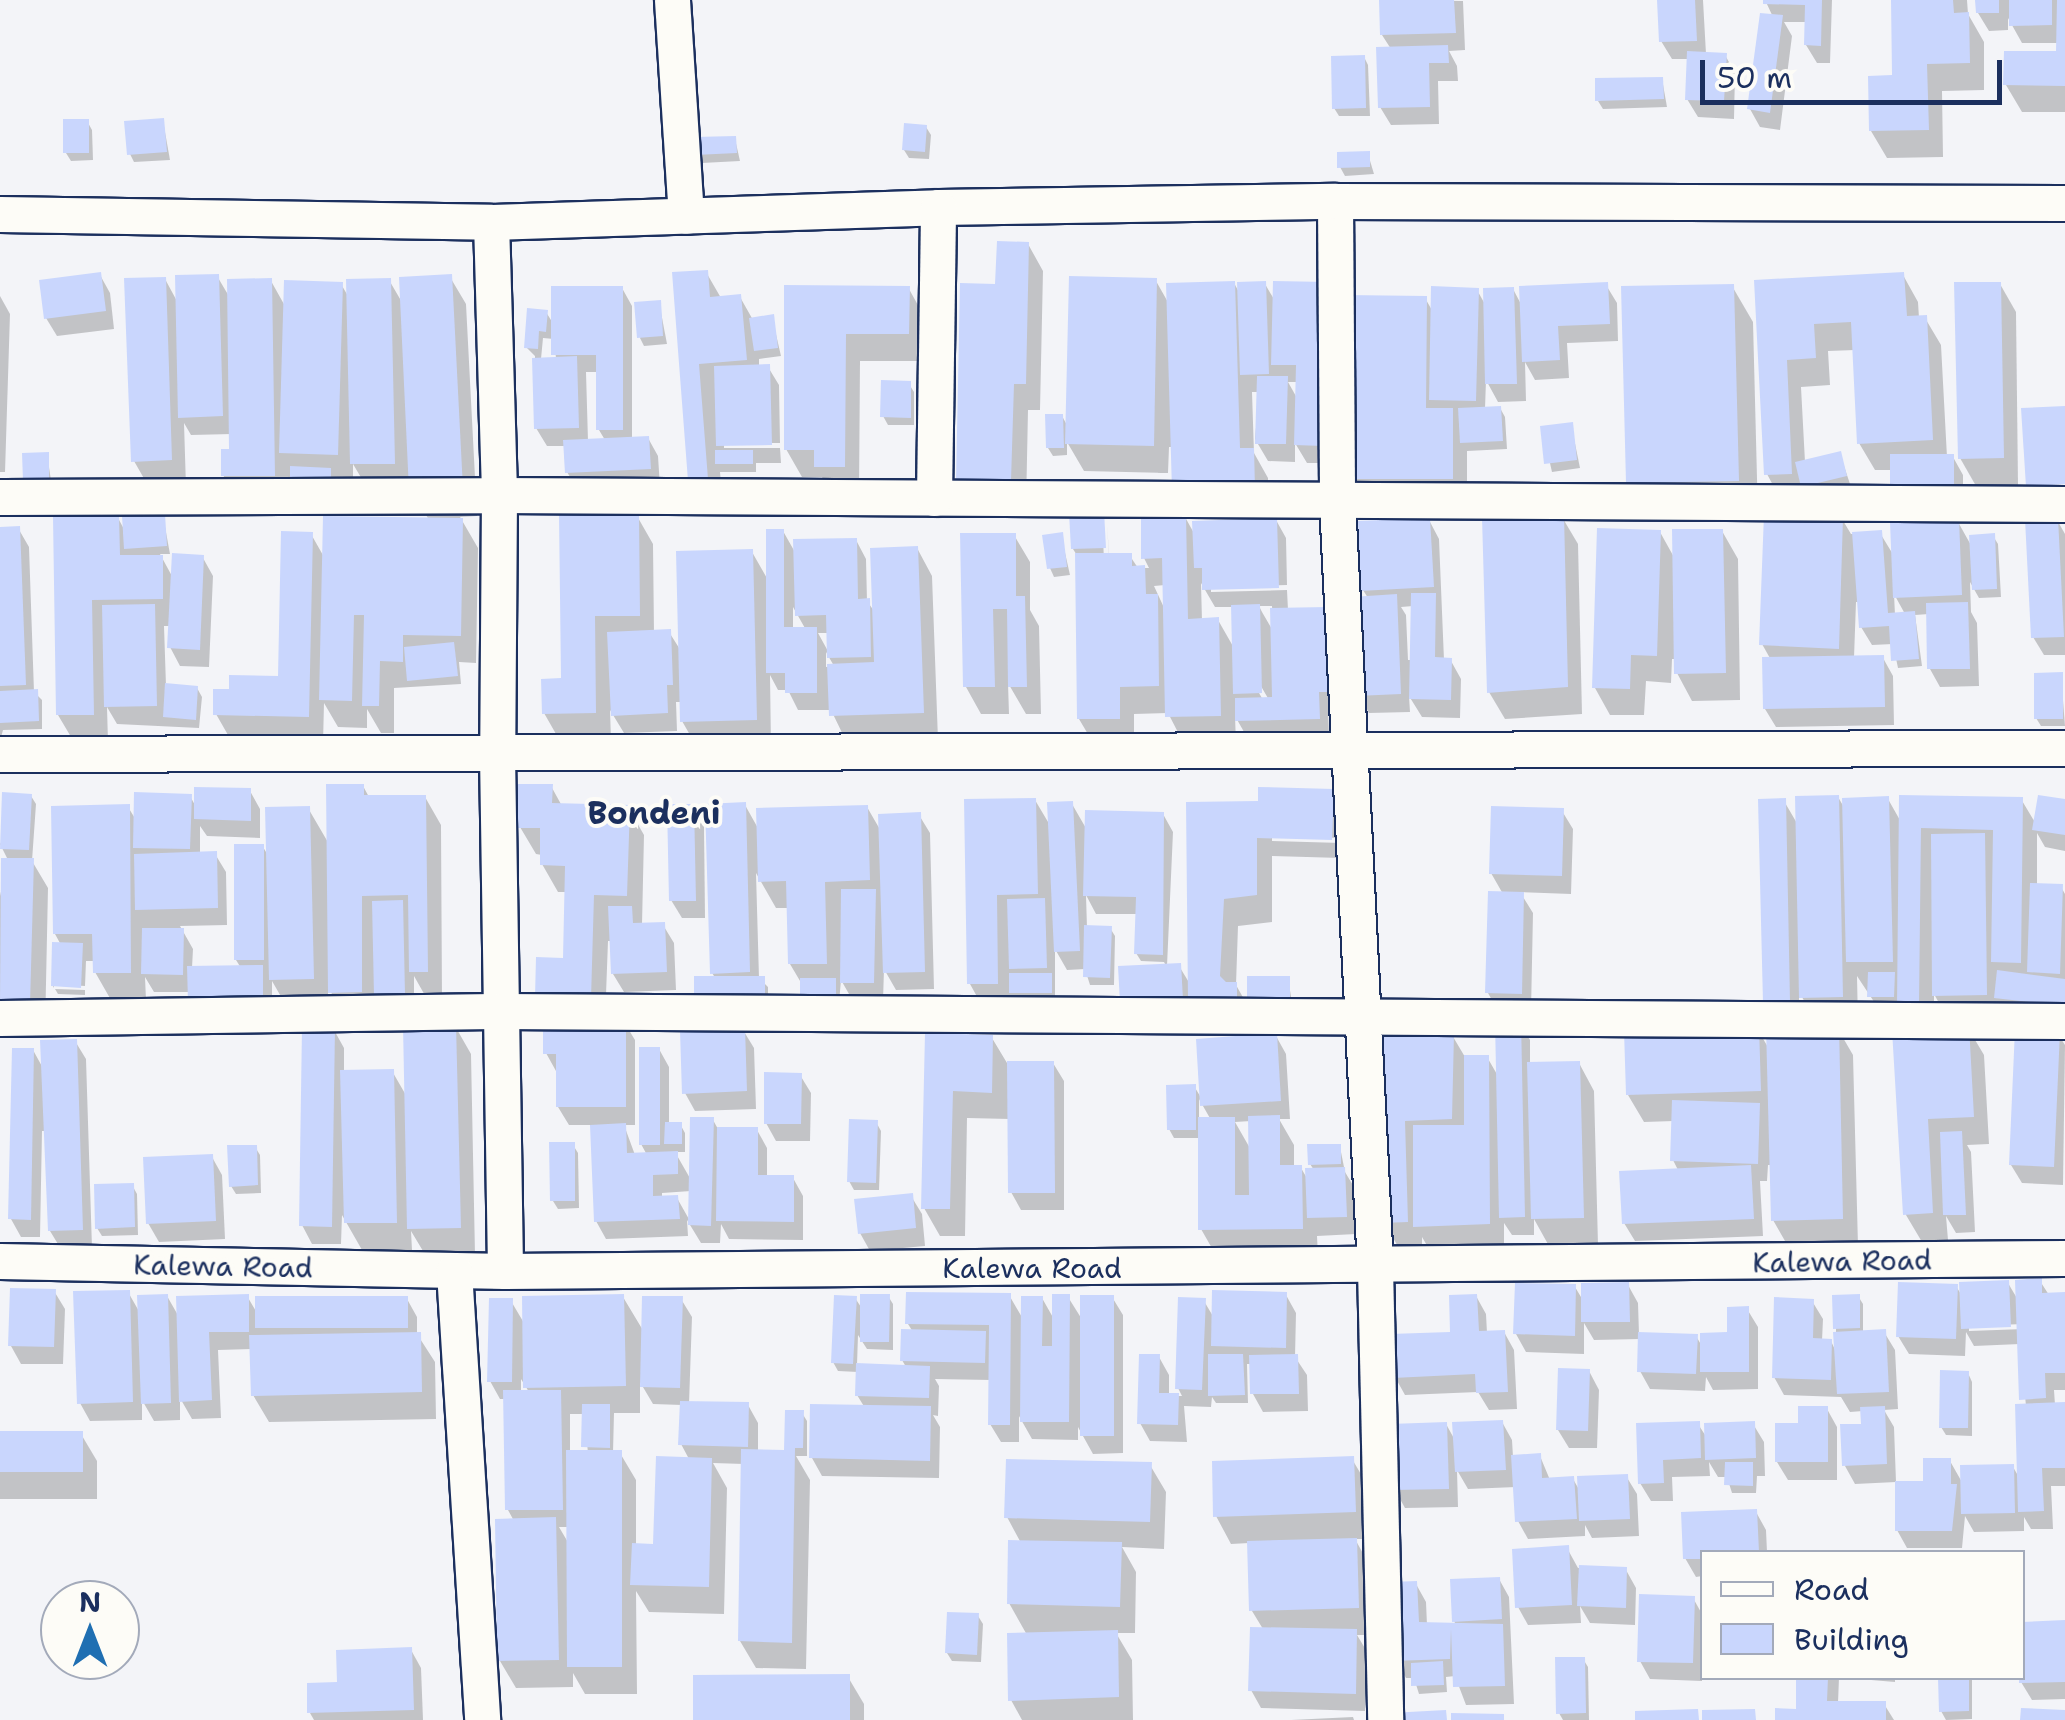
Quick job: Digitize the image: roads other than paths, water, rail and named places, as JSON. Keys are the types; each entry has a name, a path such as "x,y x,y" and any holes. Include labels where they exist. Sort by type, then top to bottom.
{"street":[{"path":"672,0 686,216"},
{"path":"1336,202 1337,501 1375,1267 1385,1720"},
{"path":"0,214 491,222 938,207 1336,202 2065,202"},
{"path":"934,498 938,207"},
{"path":"491,222 500,495 498,754 505,1271"},
{"path":"0,497 500,495 2065,504"},
{"path":"0,754 1350,754 2065,748"},
{"path":"0,1018 501,1011 1362,1013 2065,1021"},
{"name":"Kalewa Road","path":"0,1261 505,1271 1375,1267 2065,1258"},
{"path":"454,1271 482,1720"}],"district":[{"name":"Bondeni","path":"654,813"}]}
